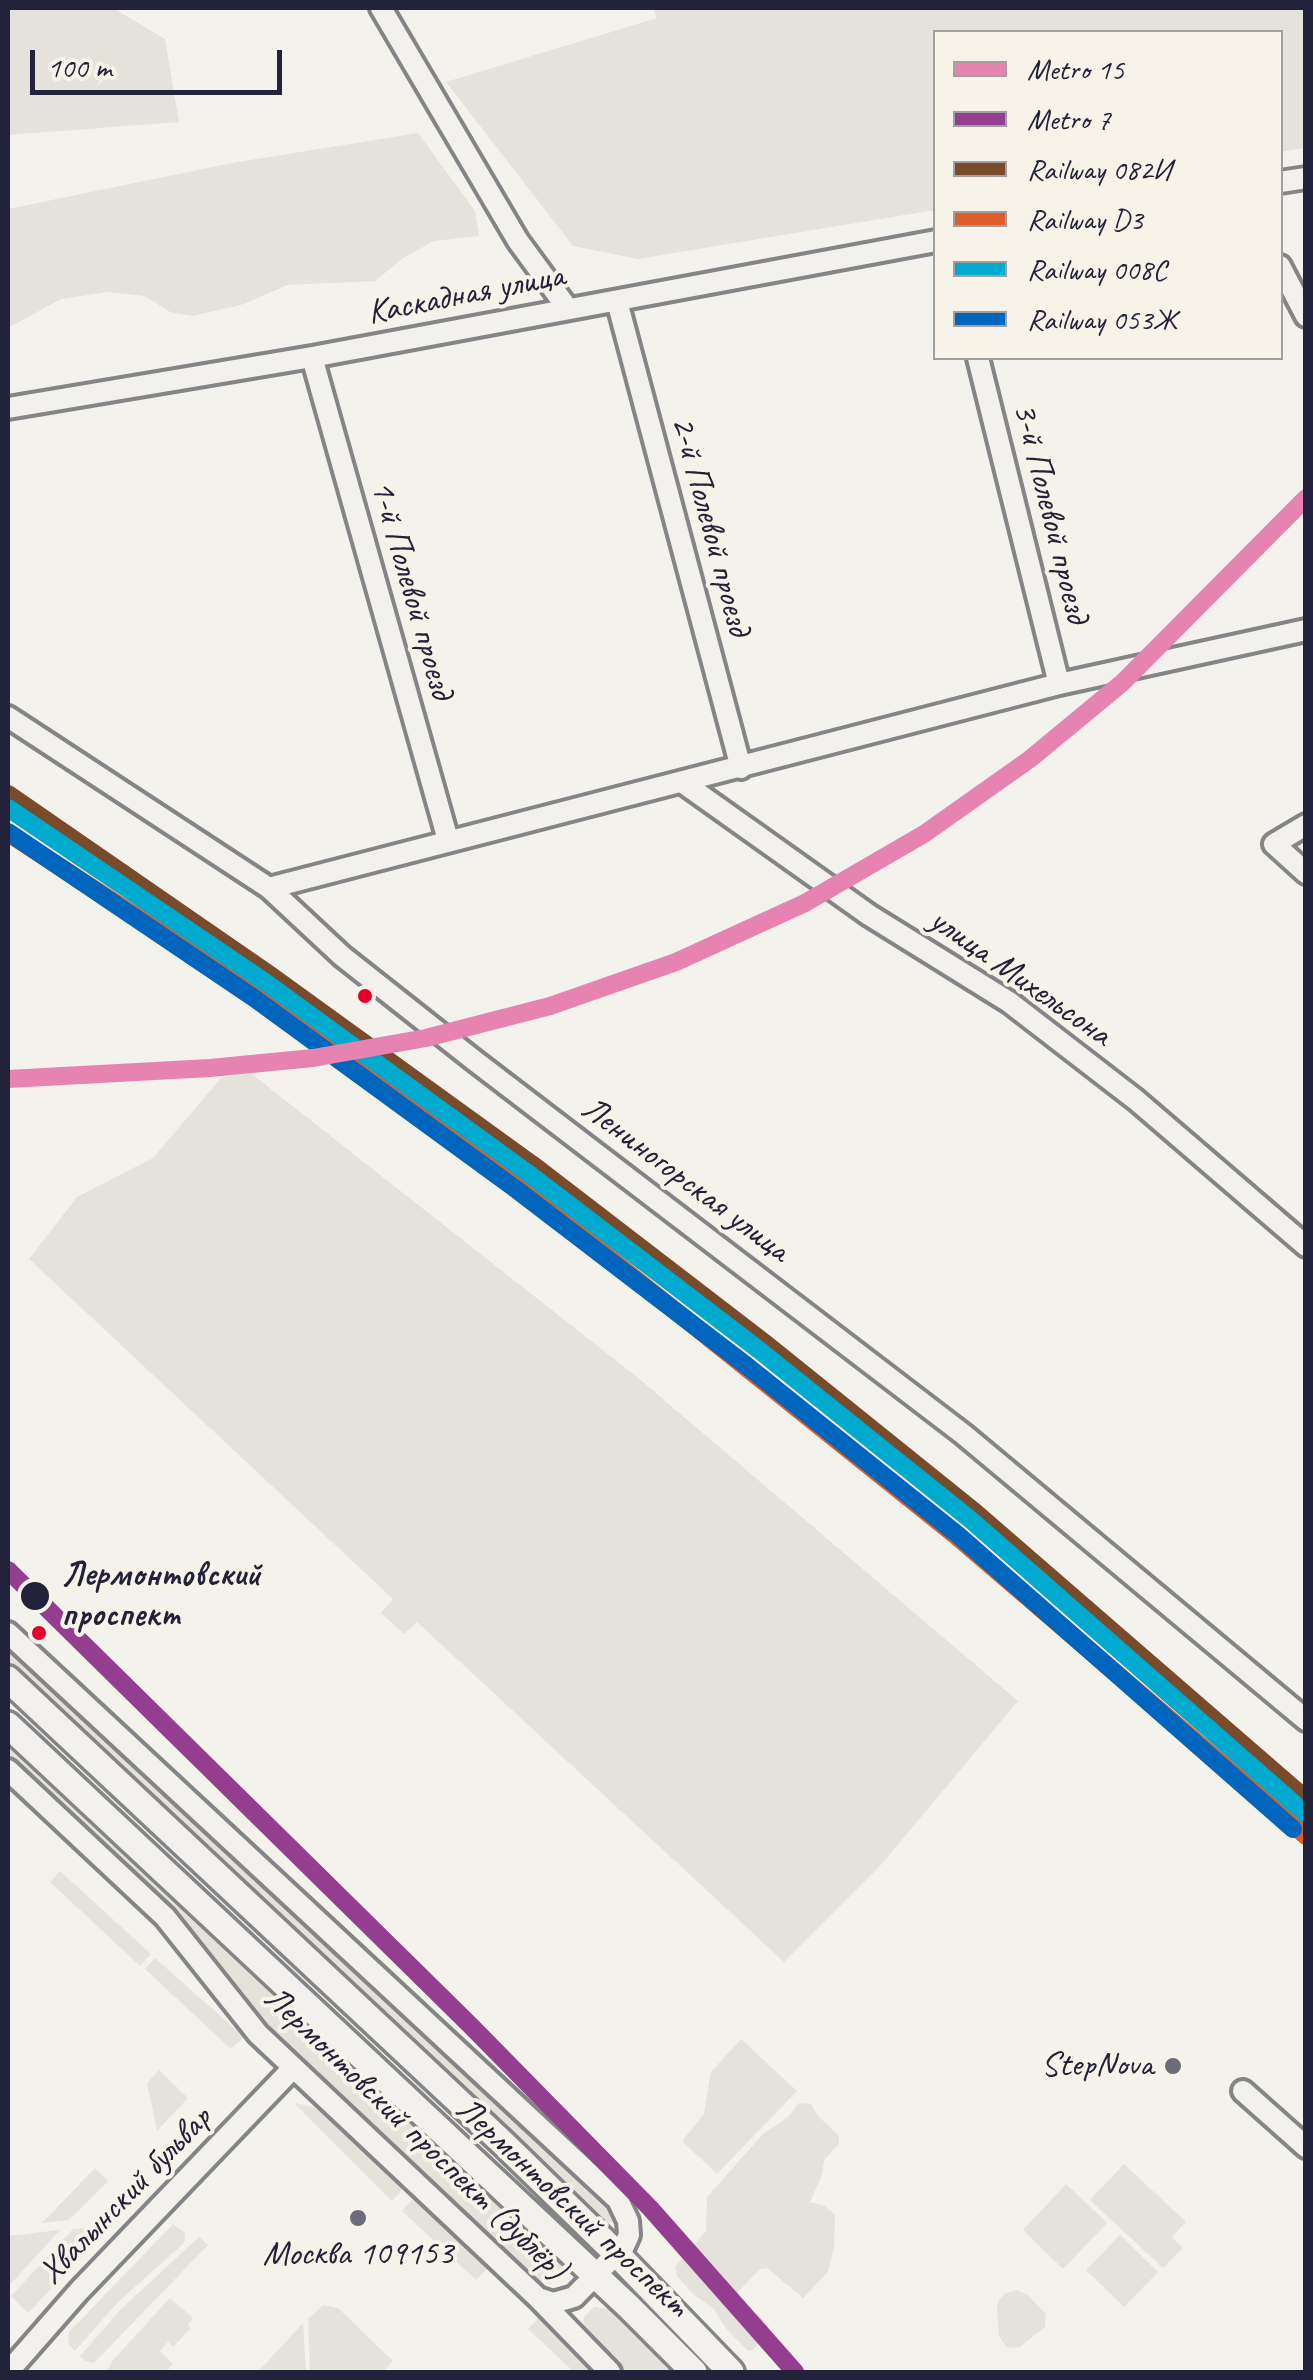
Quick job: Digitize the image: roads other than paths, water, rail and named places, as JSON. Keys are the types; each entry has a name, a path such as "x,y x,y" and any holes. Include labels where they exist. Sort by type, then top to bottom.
{"main road":[{"name":"Лермонтовский проспект","path":"8,1679 617,2254 731,2372"},
{"name":"Лермонтовский проспект","path":"8,1725 694,2372"}],"street":[{"path":"381,8 518,241 568,309"},
{"name":"Каскадная улица","path":"8,408 312,357 933,242"},
{"path":"1283,272 1306,316"},
{"name":"2-й Полевой проезд","path":"617,300 741,768"},
{"name":"1-й Полевой проезд","path":"312,357 448,840"},
{"name":"3-й Полевой проезд","path":"978,360 1059,684"},
{"path":"269,888 1059,684 1306,630"},
{"name":"Лениногорская улица","path":"8,716 269,888 342,956 432,1028 963,1434 1306,1720"},
{"name":"улица Михельсона","path":"682,782 868,914 1009,1002 1136,1100 1306,1246"},
{"path":"1306,825 1274,844 1306,873"},
{"name":"Лермонтовский проспект (дублёр)","path":"8,1634 618,2200 628,2221 629,2235 617,2254"},
{"name":"Лермонтовский проспект (дублёр)","path":"8,1770 164,1917 258,2034 538,2298 610,2372"},
{"name":"Хвалынский бульвар","path":"8,2372 79,2291 293,2068"},
{"path":"1243,2091 1306,2147"},
{"path":"538,2298 553,2302 569,2300 617,2254"}],"metro line":[{"name":"15","path":"8,1079 313,1058 426,1038 550,1006 676,962 805,903 924,834 1030,759 1122,683 1306,498"},
{"name":"7","path":"8,1570 650,2208 795,2372"}],"rail line":[{"name":"082И","path":"8,794 270,975 533,1165 766,1344 975,1512 1306,1799"},
{"name":"008С","path":"8,808 265,982 529,1174 759,1350 971,1520 1306,1814"},
{"name":"053Ж","path":"8,832 254,998 517,1190 747,1366 958,1535 1293,1829"},
{"name":"D3","path":"8,833 254,993 517,1184 955,1535 1306,1836"}],"place":[{"name":"Лермонтовский проспект","path":"35,1596"},
{"name":"StepNova","path":"1173,2066"},
{"name":"Москва 109153","path":"358,2218"}]}
